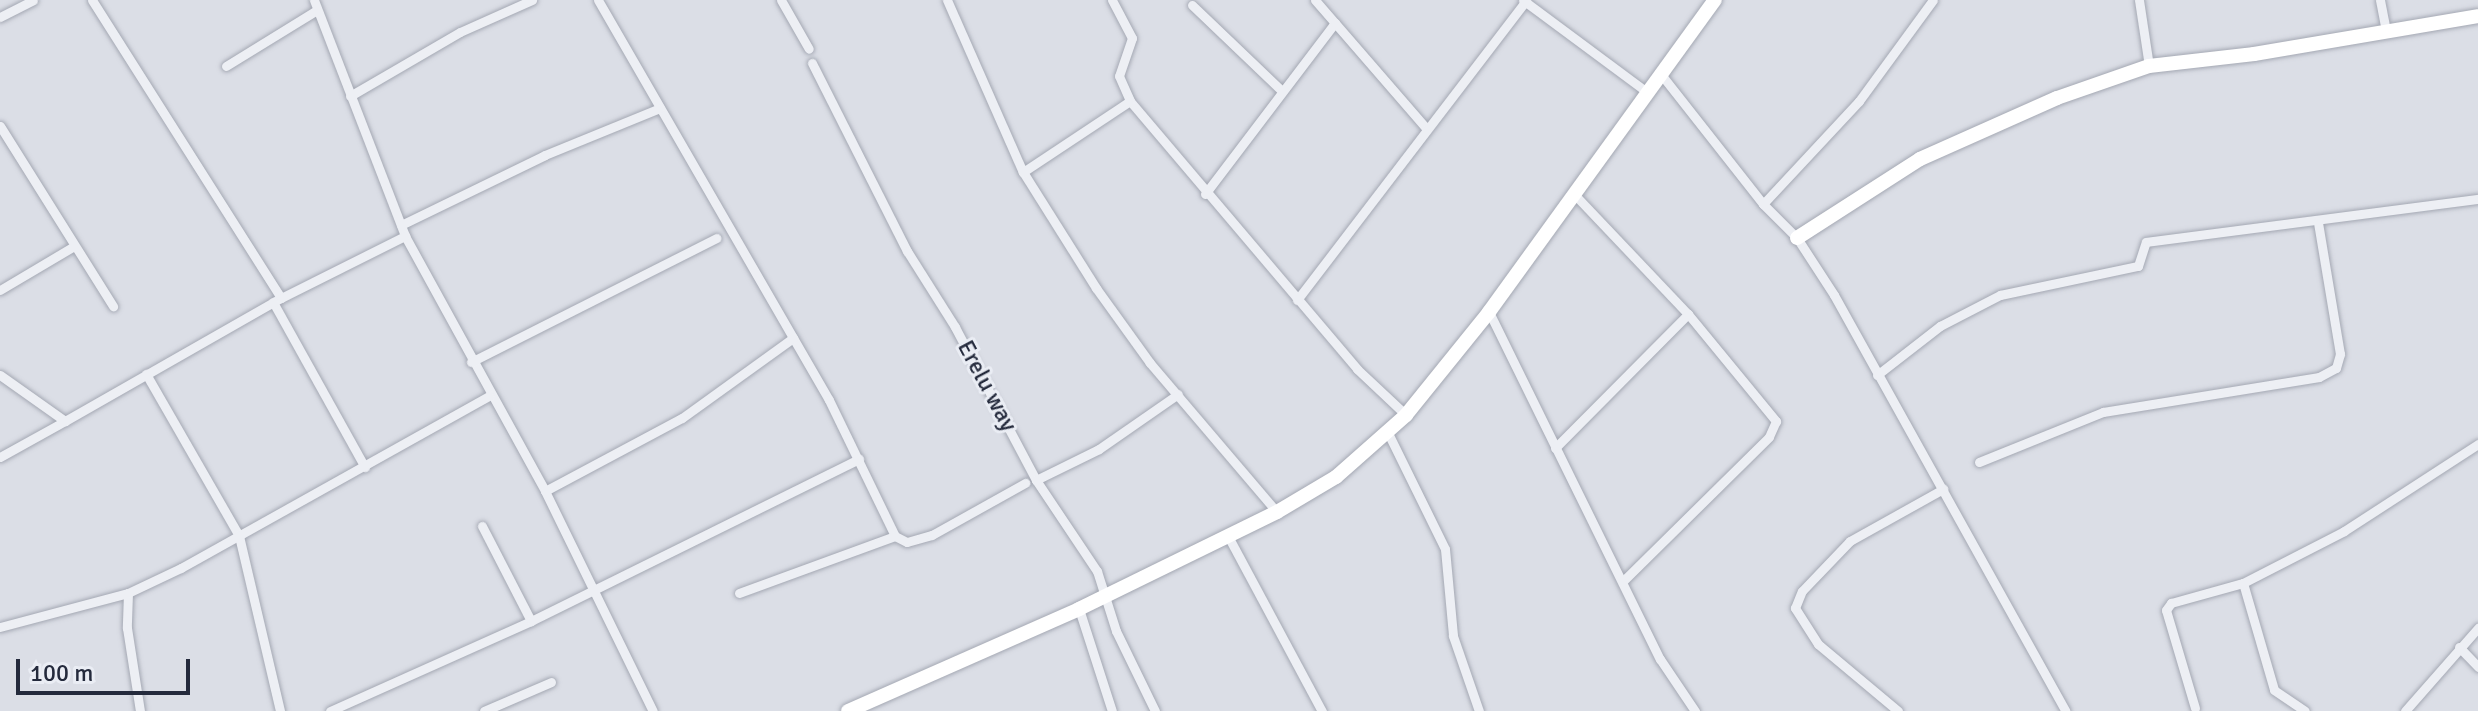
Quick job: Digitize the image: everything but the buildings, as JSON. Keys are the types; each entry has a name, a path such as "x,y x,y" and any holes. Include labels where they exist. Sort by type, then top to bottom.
{"street":[{"path":"0,17 33,0"},
{"path":"92,0 277,300 365,467"},
{"path":"350,96 460,32 532,0"},
{"path":"598,0 793,338 859,459 895,536 907,542 932,535 1025,483"},
{"path":"781,0 809,49"},
{"path":"947,0 1023,172 1123,330 1277,512"},
{"path":"1112,0 1132,38 1119,76 1130,101 1297,300 1406,415"},
{"path":"1315,0 1425,127"},
{"path":"1297,300 1425,127 1525,0 1647,92"},
{"path":"848,711 1079,609 1277,512 1336,477 1406,415 1489,312 1715,0"},
{"path":"1763,204 1859,101 1933,0"},
{"path":"2139,0 2149,66"},
{"path":"2380,0 2386,31"},
{"path":"226,66 315,5 405,236 489,396 545,491 653,711"},
{"path":"1192,5 1281,90"},
{"path":"1797,238 1920,159 2057,98 2149,66 2478,16"},
{"path":"1205,194 1281,90 1335,23"},
{"name":"Erelu way","path":"812,63 895,228 955,327 1036,480 1087,552 1155,711"},
{"path":"1660,73 1763,204 1797,238 1943,489 2066,711"},
{"path":"1023,172 1130,101"},
{"path":"401,225 531,161 660,108"},
{"path":"0,126 113,306"},
{"path":"1575,195 1688,314 1776,425 1623,581"},
{"path":"1877,375 1940,326 2000,295 2138,266 2146,242 2478,199"},
{"path":"1979,462 2103,412 2319,377 2336,368 2340,354 2318,222"},
{"path":"0,457 277,300 405,236"},
{"path":"471,362 716,238"},
{"path":"0,290 74,246"},
{"path":"1489,312 1660,659 1695,711"},
{"path":"1555,448 1688,314"},
{"path":"545,491 682,418 793,338"},
{"path":"146,374 239,536 280,711"},
{"path":"0,375 65,421"},
{"path":"1036,480 1118,438 1178,394"},
{"path":"0,627 128,593 239,536 489,396"},
{"path":"1387,431 1445,549 1453,636 1479,711"},
{"path":"2195,708 2166,610 2171,603 2206,590 2243,583 2344,531 2478,444"},
{"path":"330,711 531,621 859,459"},
{"path":"1898,711 1818,644 1795,608 1802,591 1850,541 1943,489"},
{"path":"482,526 531,621"},
{"path":"739,593 895,536"},
{"path":"1228,536 1322,711"},
{"path":"2243,583 2274,690 2305,711"},
{"path":"128,593 127,628 140,711"},
{"path":"1079,609 1112,711"},
{"path":"2405,711 2478,628"},
{"path":"2459,647 2478,667"},
{"path":"484,711 551,682"}]}
